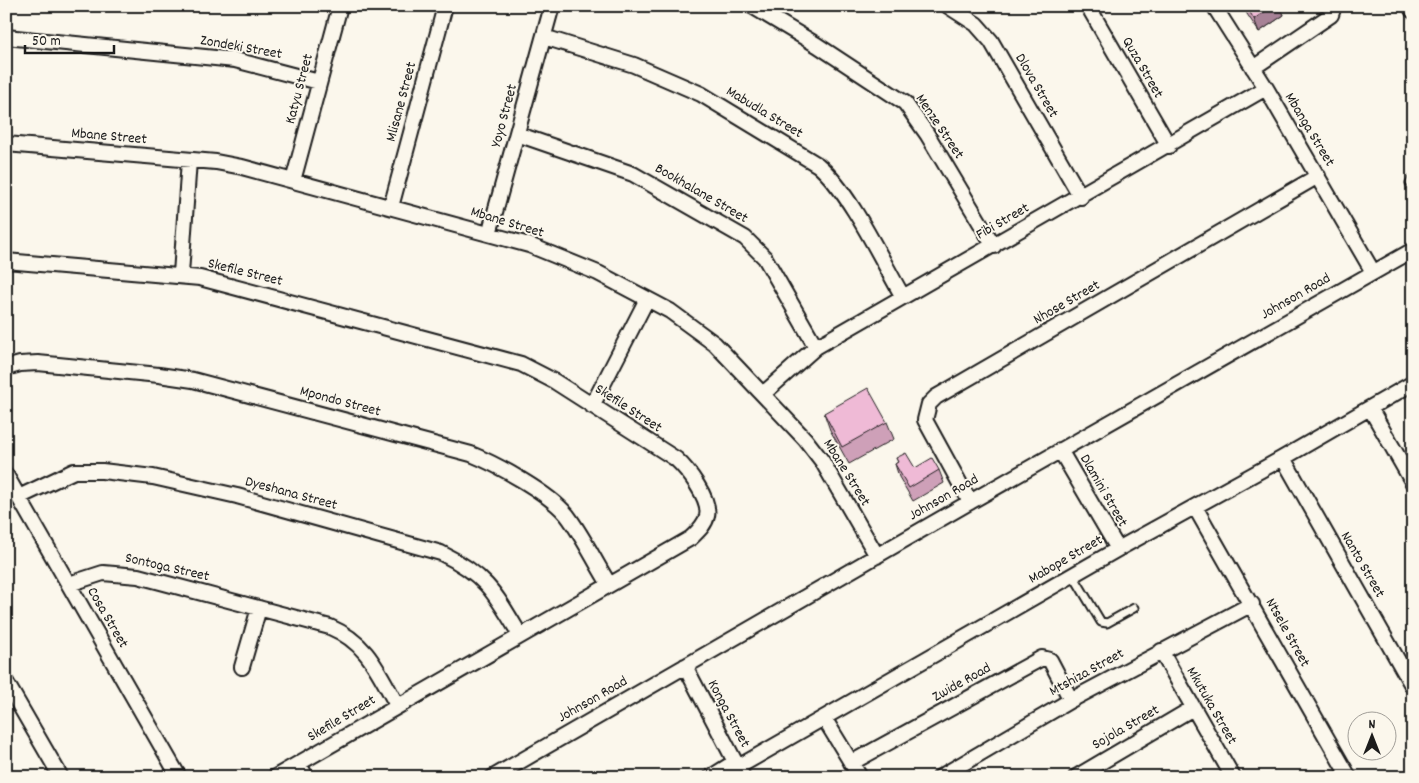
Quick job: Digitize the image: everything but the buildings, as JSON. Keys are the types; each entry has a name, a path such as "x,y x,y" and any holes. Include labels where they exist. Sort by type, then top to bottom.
{"street":[{"name":"Katyu Street","path":"293,181 340,6"},
{"name":"Mlisane Street","path":"391,207 445,6"},
{"name":"Yoyo Street","path":"489,234 552,6"},
{"name":"Menze Street","path":"752,6 817,45 905,103 927,134 994,246"},
{"name":"Dlova Street","path":"948,6 976,24 991,41 1081,196"},
{"name":"Quza Street","path":"1088,6 1169,146"},
{"name":"Mbanga Street","path":"1214,6 1266,88 1373,272"},
{"path":"1253,68 1331,15 1334,6"},
{"path":"1410,6 1413,11"},
{"name":"Zondeki Street","path":"6,37 235,60 319,82"},
{"name":"Mabudla Street","path":"544,38 634,65 702,94 818,165 828,173 844,196 903,297"},
{"name":"Fibi Street","path":"763,394 816,347 1169,146 1266,88"},
{"name":"Bookhalane Street","path":"517,134 633,174 745,238 765,258 816,347"},
{"name":"Mbane Street","path":"6,144 216,162 489,234 561,257 598,273 670,310 715,344 805,439 822,461 877,556"},
{"path":"181,274 189,160"},
{"name":"Nhose Street","path":"970,502 925,420 929,404 936,397 1318,176"},
{"name":"Johnson Road","path":"493,777 1060,450 1413,250"},
{"name":"Skefile Street","path":"6,261 181,274 234,286 521,364 554,381 676,459 691,476 708,506 705,522 691,538 520,634 275,777"},
{"path":"592,406 647,299"},
{"name":"Mpondo Street","path":"6,368 20,364 38,363 159,374 193,380 471,454 510,474 558,506 574,525 609,584"},
{"name":"Mabope Street","path":"711,777 739,769 1118,549 1283,458 1413,383"},
{"path":"1370,408 1413,483"},
{"name":"Dlamini Street","path":"1060,450 1118,549"},
{"name":"Nanto Street","path":"1283,458 1413,687"},
{"name":"Dyeshana Street","path":"19,497 62,475 86,470 153,477 237,496 440,552 473,570 485,580 520,634"},
{"name":"Cosa Street","path":"6,475 179,777"},
{"name":"Ntsele Street","path":"1195,507 1349,777"},
{"name":"Sontoga Street","path":"69,584 103,572 118,573 166,582 330,627 354,640 372,661 397,705"},
{"name":"Mtshiza Street","path":"940,777 1071,700 1252,604"},
{"path":"242,667 259,608"},
{"name":"Mkutuka Street","path":"1161,651 1229,775"},
{"name":"Zwide Road","path":"852,763 1042,658 1050,660 1071,700"},
{"name":"Konga Street","path":"685,666 739,769"},
{"path":"6,682 61,777"},
{"name":"Sojola Street","path":"1076,777 1192,708"},
{"path":"824,718 860,777"},
{"path":"299,764 306,777"}],"lane":[{"path":"1073,575 1101,622 1108,623 1134,608"}]}
